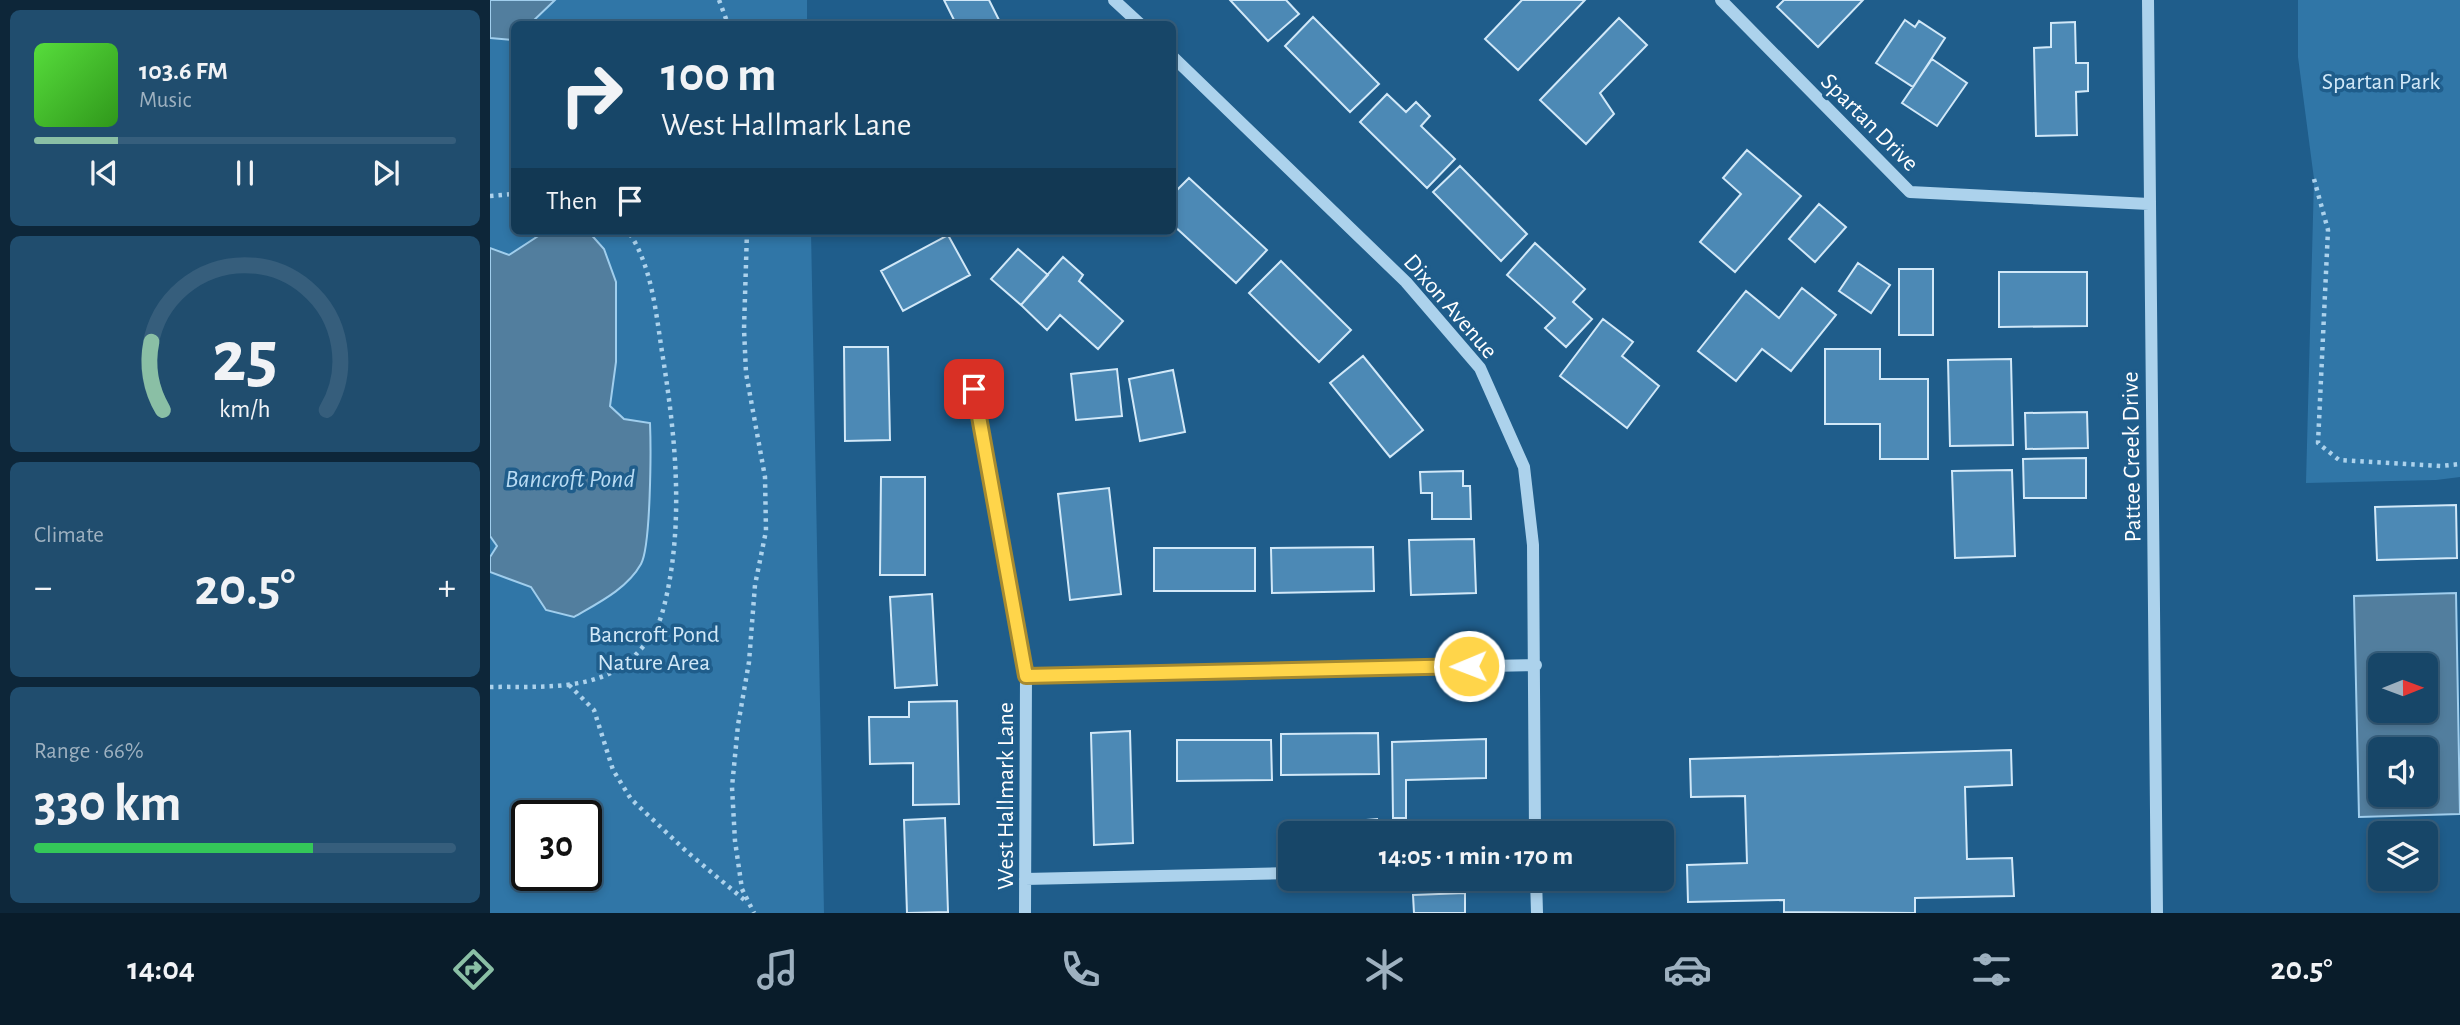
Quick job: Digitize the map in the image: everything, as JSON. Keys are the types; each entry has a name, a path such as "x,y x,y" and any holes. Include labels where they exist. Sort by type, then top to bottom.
{"street":[{"path":"1114,0 1137,21"},
{"name":"Spartan Drive","path":"1721,0 1910,192 2149,204"},
{"name":"Pattee Creek Drive","path":"2148,0 2157,913"},
{"name":"Dixon Avenue","path":"1176,60 1406,282 1480,368 1524,467 1534,545 1535,821"},
{"name":"West Hallmark Lane","path":"974,389 1026,676 1025,913"},
{"path":"1026,676 1536,664"},
{"path":"1025,879 1278,873"},
{"path":"1536,891 1537,913"}],"path":[{"path":"719,0 727,21"},
{"path":"2314,179 2328,230 2318,443 2339,460 2441,466 2460,464"},
{"path":"490,197 511,194"},
{"path":"490,687 569,684 600,678 628,662 654,634 665,603 674,556 678,510 670,403 652,289 637,243 631,235"},
{"path":"747,235 744,330 746,362 765,477 766,531 755,585 749,662 738,725 732,787 735,841 742,889 754,913"},
{"path":"569,684 594,710 613,770 631,799 751,905"}],"green space":[{"name":"Bancroft Pond Nature Area","path":"490,0 807,0 807,21 511,21 511,235 811,235 824,913 490,913"},
{"name":"Spartan Park","path":"2298,0 2460,0 2460,477 2306,483 2314,179 2298,57"}],"water":[{"path":"490,0 555,0 533,21 511,21 511,40 490,38"},
{"name":"Bancroft Pond","path":"540,235 592,235 604,249 616,282 616,362 610,406 624,419 650,423 649,518 641,564 620,588 574,617 546,610 531,587 490,572 490,557 497,546 490,536 490,248 509,255"},
{"path":"2456,593 2460,814 2359,817 2354,596"}],"building":[{"path":"944,0 989,0 1000,21 954,21"},
{"path":"1230,0 1286,0 1299,14 1268,41"},
{"path":"1522,0 1585,0 1518,70 1485,39"},
{"path":"1784,0 1863,0 1818,47 1777,7"},
{"path":"1313,17 1379,84 1350,112 1285,46"},
{"path":"1619,18 1647,45 1600,93 1614,114 1586,144 1540,100"},
{"path":"1905,20 1915,27 1919,21 1945,38 1913,87 1876,63"},
{"path":"2075,22 2076,63 2088,63 2088,91 2076,92 2077,135 2036,136 2034,48 2051,47 2051,23"},
{"path":"1932,59 1967,83 1937,126 1902,103"},
{"path":"1387,94 1406,112 1416,102 1430,116 1421,126 1455,159 1427,188 1360,122"},
{"path":"1747,150 1801,196 1735,272 1700,242 1741,194 1723,178"},
{"path":"1460,166 1527,234 1501,261 1433,192"},
{"path":"1189,178 1267,250 1236,283 1176,228 1176,191"},
{"path":"1819,204 1846,227 1815,262 1789,239"},
{"path":"948,235 970,275 903,311 881,271"},
{"path":"1535,243 1585,289 1573,302 1592,319 1566,347 1545,328 1555,318 1507,275"},
{"path":"1018,249 1048,275 1021,305 991,279"},
{"path":"1063,257 1083,275 1079,281 1123,321 1098,349 1060,315 1047,330 1021,305"},
{"path":"1281,261 1351,330 1319,362 1249,293"},
{"path":"1858,263 1890,285 1871,313 1839,291"},
{"path":"1899,269 1933,269 1933,335 1899,335"},
{"path":"1999,272 2087,272 2087,326 1999,327"},
{"path":"1802,288 1836,315 1791,371 1762,349 1736,381 1698,351 1746,291 1779,318"},
{"path":"1603,319 1633,342 1622,356 1659,386 1627,428 1560,376"},
{"path":"844,347 888,347 890,440 845,441"},
{"path":"1825,349 1880,349 1880,379 1928,379 1928,459 1880,459 1880,424 1825,424"},
{"path":"1363,356 1423,430 1390,457 1330,383"},
{"path":"2011,359 2013,445 1950,446 1948,360"},
{"path":"1117,369 1122,416 1076,420 1071,374"},
{"path":"1173,370 1185,432 1140,441 1129,379"},
{"path":"2087,412 2088,448 2026,449 2025,413"},
{"path":"2086,458 2086,498 2024,498 2023,459"},
{"path":"2012,470 2015,556 1955,558 1952,471"},
{"path":"1463,471 1463,486 1470,486 1471,519 1432,519 1432,493 1421,493 1420,472"},
{"path":"881,477 925,477 925,575 880,575"},
{"path":"1109,488 1121,594 1070,600 1058,494"},
{"path":"2456,505 2457,558 2377,560 2375,507"},
{"path":"1474,539 1476,593 1411,595 1409,540"},
{"path":"1373,547 1374,591 1272,593 1271,548"},
{"path":"1154,548 1255,548 1255,591 1154,591"},
{"path":"932,594 937,685 895,688 890,597"},
{"path":"957,701 959,804 913,805 913,763 870,764 869,717 909,717 909,702"},
{"path":"1130,731 1133,843 1094,845 1091,733"},
{"path":"1378,733 1379,774 1281,775 1281,734"},
{"path":"1486,739 1486,778 1406,780 1406,818 1393,818 1392,742"},
{"path":"1177,740 1271,740 1272,780 1177,781"},
{"path":"2011,750 2012,785 1965,787 1967,859 2012,858 2014,896 1915,898 1915,913 1784,912 1784,900 1688,902 1687,865 1747,863 1745,796 1691,797 1690,759"},
{"path":"945,818 948,912 907,913 904,820"},
{"path":"1465,893 1465,913 1414,913 1413,895"}],"route":[{"path":"974,389 1026,676 1469,666"}]}
